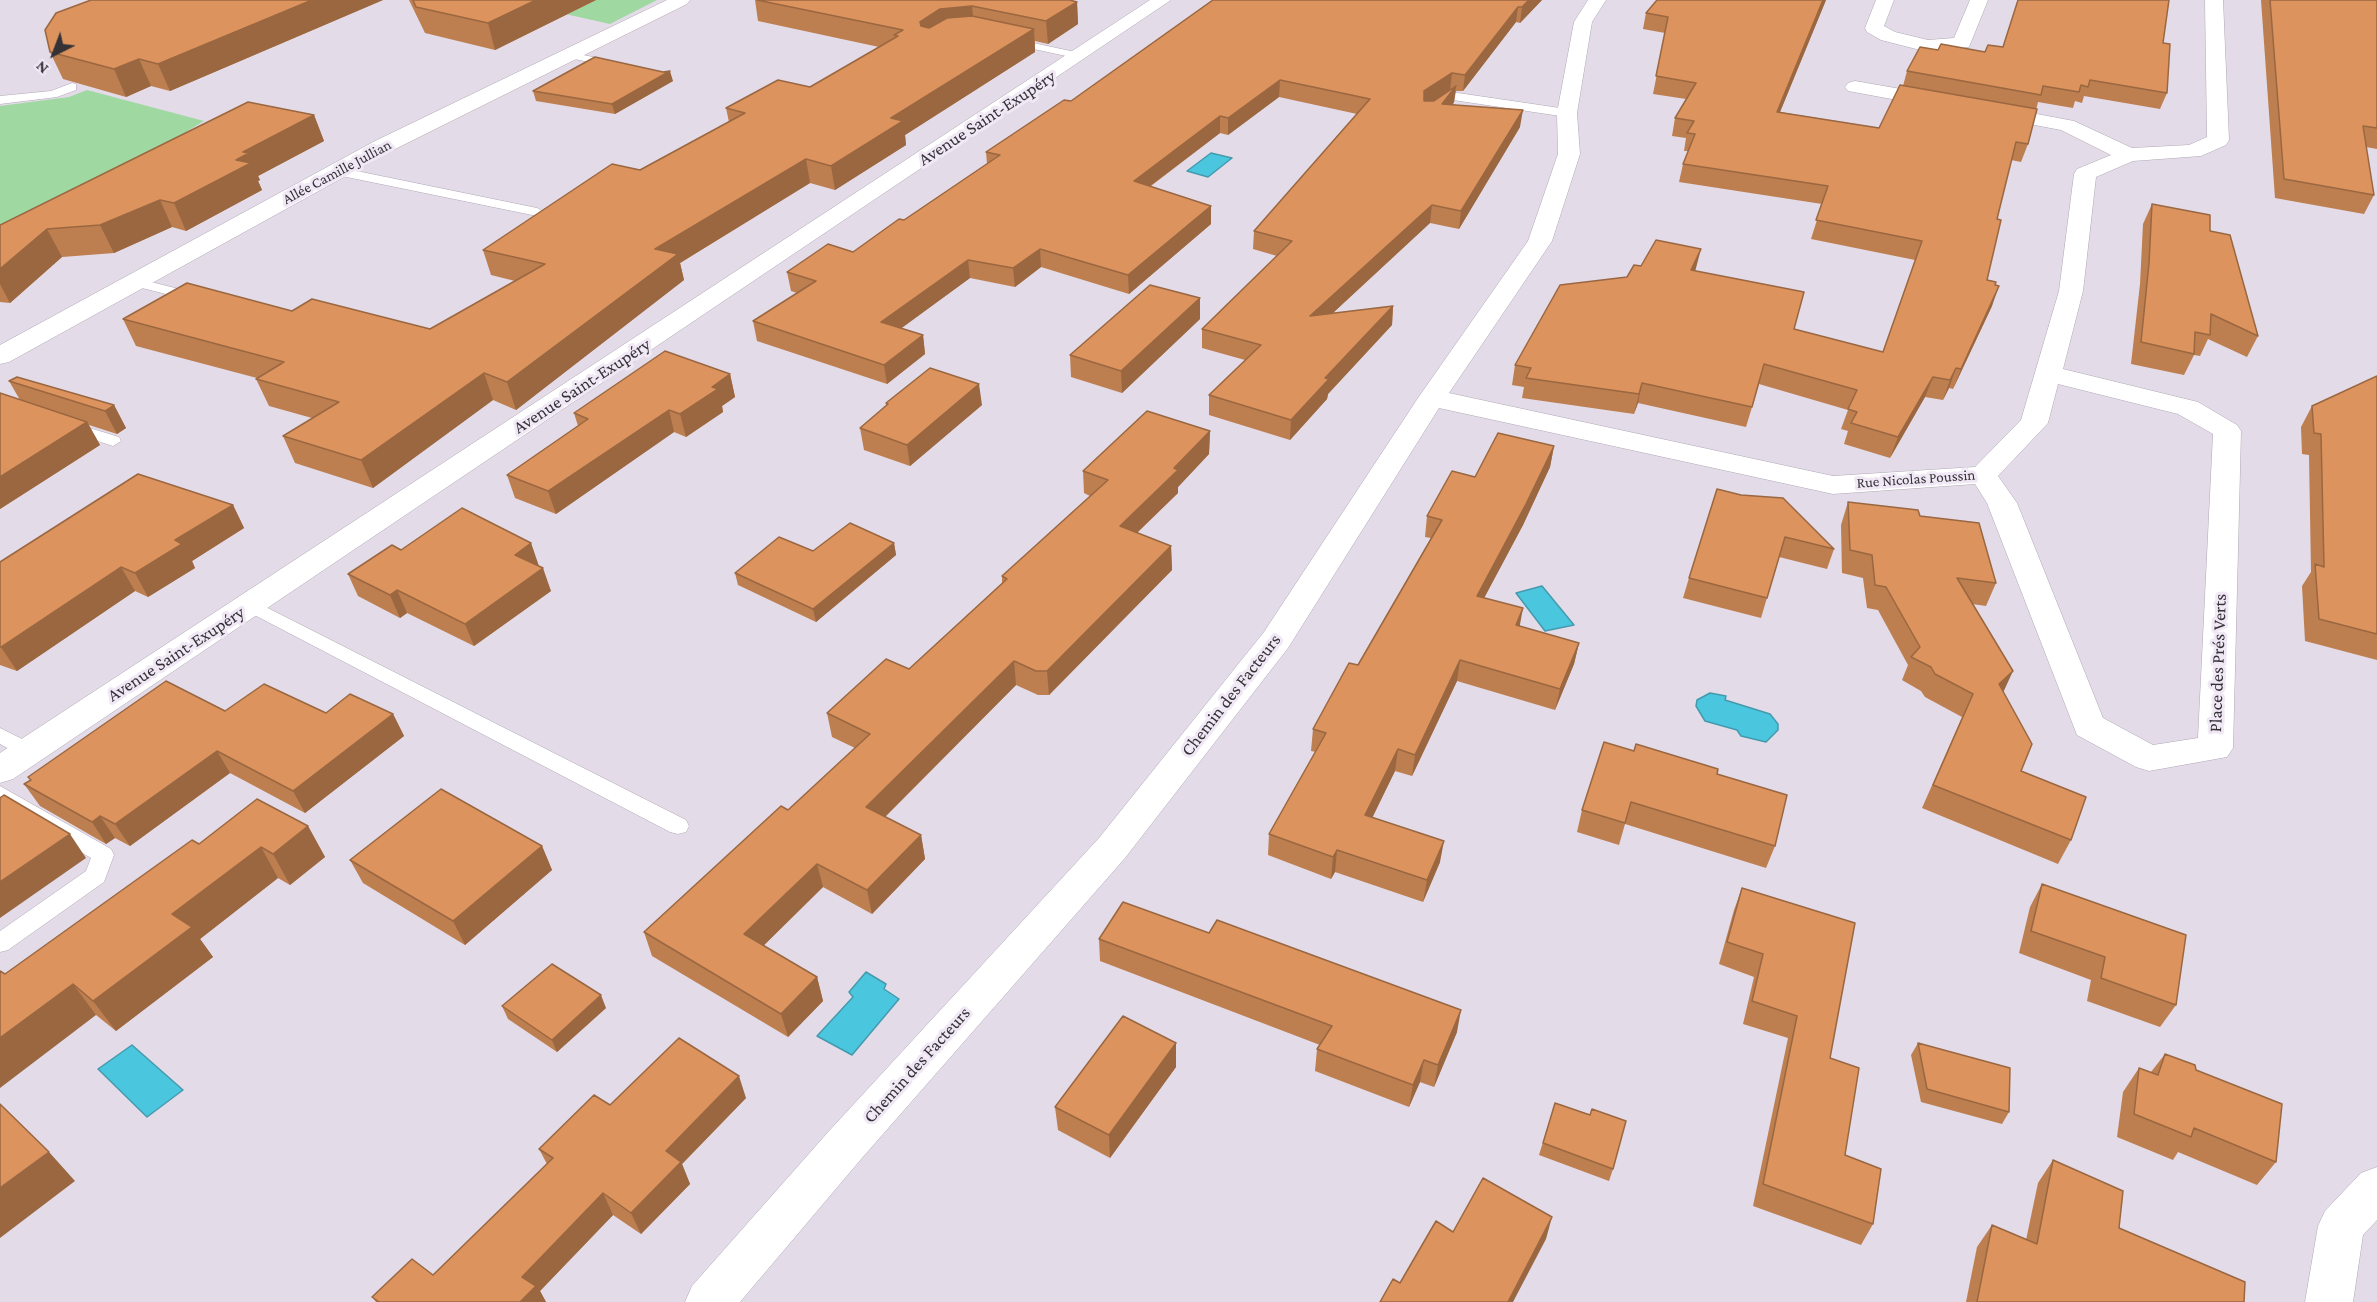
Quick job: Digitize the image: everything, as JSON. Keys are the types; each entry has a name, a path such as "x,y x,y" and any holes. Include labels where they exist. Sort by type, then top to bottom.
{"street":[{"name":"Allée Camille Jullian","path":"0,356 337,171 681,0"},
{"name":"Avenue Saint-Exupéry","path":"0,770 1162,0"},
{"name":"Chemin des Facteurs","path":"709,1302 846,1144 1112,848 1276,640 1432,398 1540,241 1569,154 1567,113 1582,22 1597,0"},
{"path":"1885,0 1874,28 1888,36 1928,46 1962,43 1979,0"},
{"name":"Rue Nicolas Poussin","path":"1432,398 1833,485 1983,475 2034,423 2071,291 2085,174 2129,155 2193,151 2218,140 2214,0"},
{"path":"1855,87 2067,125 2129,155"},
{"name":"Place des Prés Verts","path":"1983,475 2002,503 2089,726 2149,758 2215,748 2227,431 2188,408 2048,373"},
{"path":"2329,1302 2341,1226 2377,1188"}],"lane":[{"path":"995,38 1080,56"},
{"path":"569,55 634,69"},
{"path":"0,100 53,94 72,87"},
{"path":"1428,112 1451,96 1567,113"},
{"path":"337,171 537,212"},
{"path":"135,282 211,301"},
{"path":"56,422 113,441"},
{"path":"250,605 678,826"},
{"path":"0,735 28,751"},
{"path":"0,794 103,855 96,876 0,943"}],"green space":[{"path":"503,0 657,0 610,24"},
{"path":"87,90 204,121 22,232 0,234 0,106 69,97"}],"water":[{"path":"1211,153 1232,158 1208,177 1187,171"},
{"path":"1542,586 1574,625 1545,631 1516,593"},
{"path":"1710,693 1726,696 1725,700 1770,714 1778,724 1778,730 1766,742 1741,736 1737,730 1705,721 1696,706 1697,700"},
{"path":"866,972 886,984 884,989 899,999 852,1055 817,1036 853,997 849,992"},
{"path":"132,1045 183,1090 147,1117 98,1069"}],"building":[{"path":"91,0 312,0 158,64 139,59 114,69 50,52 45,30 56,13"},
{"path":"413,0 536,0 488,23 416,7"},
{"path":"757,0 1070,0 1077,2 1046,21 972,6 940,9 920,22 921,26 929,28 947,18 972,16 1034,29 891,118 903,121 831,166 806,159 655,249 678,254 507,382 484,373 361,460 283,436 339,402 256,379 284,362 123,319 187,283 292,311 312,299 430,329 545,264 483,250 612,164 640,170 745,113 726,108 778,80 810,87 898,36 894,35 903,30"},
{"path":"1213,0 1529,0 1522,7 1518,7 1465,75 1452,73 1424,91 1424,101 1434,101 1456,86 1442,104 1523,110 1461,211 1432,205 1310,316 1393,306 1325,378 1329,379 1291,420 1209,395 1261,345 1202,329 1292,241 1254,231 1370,99 1280,80 1228,118 1220,116 1134,181 1211,206 1128,275 1040,249 1013,268 968,260 881,322 923,335 884,365 753,321 816,281 787,272 828,244 853,252 899,219 904,220 1000,155 986,152 1064,100 1071,101"},
{"path":"1657,0 1823,0 1777,112 1879,128 1900,85 2037,109 2028,144 2016,142 1997,219 2001,220 1987,280 1996,282 1995,285 1999,286 1961,369 1956,368 1950,380 1933,377 1898,437 1851,423 1857,412 1848,409 1857,390 1764,364 1752,407 1642,383 1639,394 1526,378 1531,368 1515,365 1560,285 1627,277 1634,265 1641,266 1656,240 1701,249 1691,270 1804,292 1794,329 1883,352 1922,241 1816,220 1828,186 1683,164 1695,134 1687,133 1694,121 1675,118 1696,83 1656,76 1668,17 1646,13"},
{"path":"2018,0 2169,0 2163,43 2170,44 2167,93 2090,80 2088,87 2081,85 2079,92 2043,86 2041,95 1907,71 1920,47 1938,50 1941,44 1985,52 1988,45 2003,47"},
{"path":"2270,0 2377,0 2377,128 2363,126 2374,195 2284,179"},
{"path":"595,57 663,72 670,71 612,104 533,91"},
{"path":"248,102 314,115 243,152 249,153 236,160 251,163 174,203 160,200 100,225 47,229 0,269 0,225"},
{"path":"2152,204 2210,215 2210,231 2230,235 2258,336 2211,314 2210,335 2195,332 2194,354 2141,342"},
{"path":"1150,285 1200,298 1121,371 1070,355"},
{"path":"665,351 730,374 712,387 718,389 680,414 669,410 548,491 507,475 588,419 574,413"},
{"path":"930,368 979,384 907,445 860,428 888,404 886,403"},
{"path":"2377,376 2377,634 2319,619 2315,564 2324,567 2321,434 2314,433 2312,406"},
{"path":"17,377 114,405 105,411 9,381"},
{"path":"0,393 87,422 0,477"},
{"path":"1147,411 1210,431 1174,468 1178,470 1120,526 1171,546 1047,671 1036,671 1014,661 866,807 921,835 867,890 817,864 744,934 817,977 781,1014 644,932 781,806 788,810 870,734 827,713 886,659 909,669 1007,579 1002,576 1108,480 1083,471"},
{"path":"1498,433 1554,446 1477,596 1523,608 1516,625 1579,643 1560,689 1460,660 1415,755 1398,749 1365,815 1444,841 1427,880 1337,850 1333,857 1269,834 1326,733 1313,729 1349,663 1358,665 1442,520 1427,516 1452,471 1475,477"},
{"path":"138,474 233,505 175,540 182,544 135,573 121,567 0,647 0,562"},
{"path":"1717,489 1741,495 1783,498 1834,549 1785,537 1767,598 1689,578"},
{"path":"1848,502 1918,510 1920,516 1979,523 1996,583 1957,578 2013,671 1999,684 2032,744 2021,771 2086,797 2071,840 1933,785 1973,694 1935,674 1931,667 1911,657 1920,647 1886,587 1875,585 1872,555 1850,550"},
{"path":"462,508 531,543 515,555 543,568 465,624 397,590 390,595 348,574 392,545 401,550"},
{"path":"850,523 894,543 813,609 735,573 779,537 813,551"},
{"path":"166,681 225,711 264,684 326,713 350,694 393,714 293,791 217,751 115,824 100,816 92,822 24,784 31,780 28,777"},
{"path":"1604,742 1634,751 1636,744 1718,769 1717,774 1787,795 1775,846 1631,802 1625,823 1582,810"},
{"path":"441,789 542,846 453,921 350,860"},
{"path":"4,795 70,834 0,882 0,798"},
{"path":"257,799 308,826 273,854 261,847 172,914 192,927 93,1001 73,984 0,1038 0,971 5,974 192,840 199,844"},
{"path":"2042,884 2186,935 2176,1005 2101,978 2105,957 2031,931"},
{"path":"1742,888 1855,923 1830,1058 1859,1068 1845,1155 1881,1169 1873,1224 1763,1184 1797,1016 1752,1001 1763,954 1727,942"},
{"path":"1123,902 1209,933 1217,920 1461,1010 1438,1065 1424,1060 1413,1085 1317,1049 1332,1026 1099,939"},
{"path":"552,964 601,995 552,1040 502,1006"},
{"path":"1123,1016 1176,1043 1109,1135 1055,1107"},
{"path":"679,1038 739,1076 666,1151 681,1162 631,1213 603,1193 522,1277 536,1286 520,1302 379,1302 372,1297 412,1259 433,1275 553,1158 539,1149 594,1095 610,1105"},
{"path":"1918,1043 2010,1068 2009,1112 1927,1089"},
{"path":"2165,1054 2195,1065 2196,1070 2282,1104 2276,1162 2194,1128 2191,1137 2134,1114 2139,1068 2158,1075"},
{"path":"1555,1103 1590,1115 1592,1109 1626,1121 1613,1169 1543,1143"},
{"path":"0,1104 49,1152 0,1188"},
{"path":"2053,1160 2123,1191 2119,1228 2245,1282 2244,1302 1977,1302 1992,1225 2037,1244"},
{"path":"1483,1178 1552,1217 1508,1302 1380,1302 1393,1279 1400,1283 1436,1221 1453,1232"}]}
